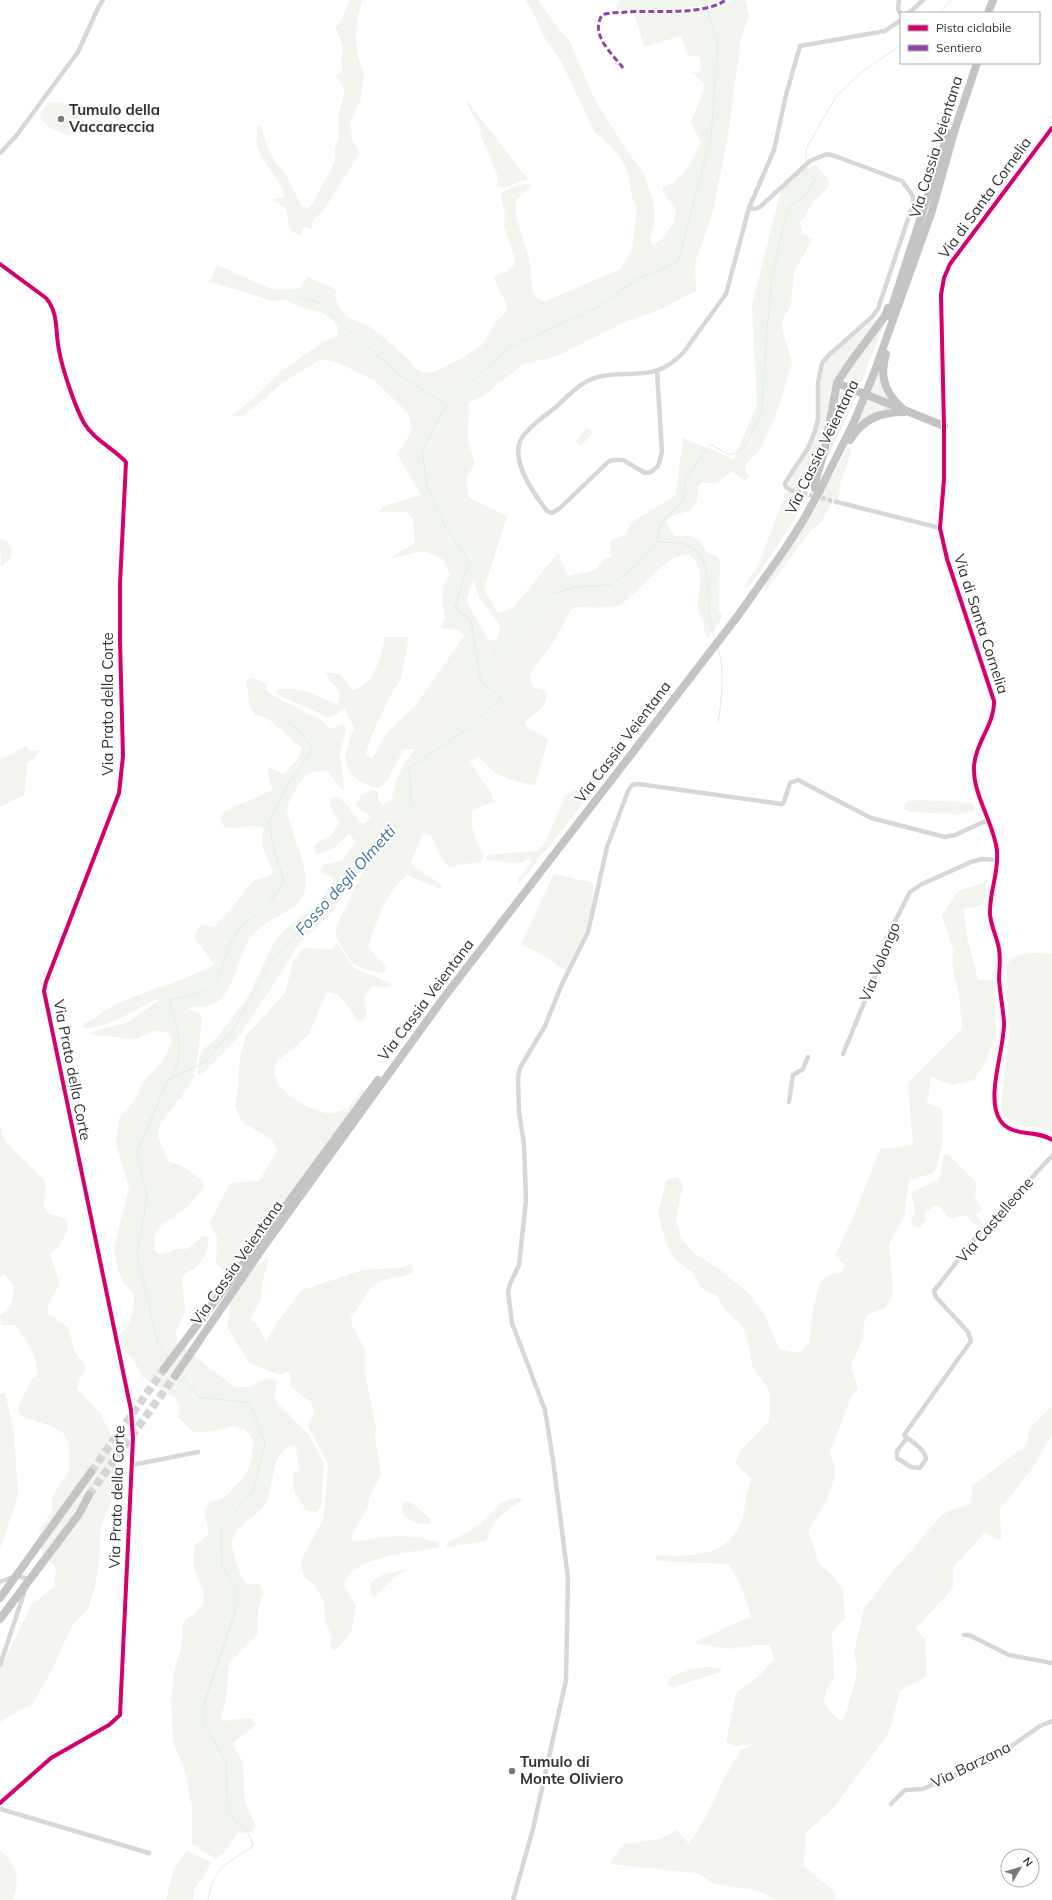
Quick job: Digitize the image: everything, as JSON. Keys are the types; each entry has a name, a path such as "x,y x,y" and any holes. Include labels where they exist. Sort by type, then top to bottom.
{"highway":[{"path":"988,12 992,0"},
{"path":"993,12 997,0"},
{"name":"Via Cassia Veientana","path":"720,634 780,546 815,489 849,420 866,379 896,293 972,64"},
{"name":"Via Cassia Veientana","path":"164,1369 260,1247 445,996 785,549 820,490 874,373 932,211 955,129 977,64"},
{"path":"815,489 815,483 825,448 837,383 885,316 893,295 896,293"},
{"path":"893,319 892,331 884,360 883,377 886,389 891,396 908,412"},
{"path":"837,383 944,426"},
{"path":"836,458 843,451 856,430 866,421 883,414 908,412"},
{"name":"Via Cassia Veientana","path":"174,1376 260,1247"},
{"path":"0,1598 91,1472"},
{"path":"0,1620 79,1514 89,1495"}],"street":[{"path":"0,153 16,136 78,52 103,0"},
{"path":"899,0 898,9 900,12"},
{"path":"910,12 923,0"},
{"path":"657,371 662,452 658,466 652,472 645,473 623,460 616,459 608,462 560,508 552,513 547,511 518,460 518,448 524,435 588,380 602,376 657,371 676,360 684,353 723,299 729,286 749,208 774,150 786,95 800,46 886,30 900,21"},
{"name":"Via di Santa Cornelia","path":"1052,128 973,233 945,274 941,296 944,479 940,528 947,559 994,696 993,713 977,750 974,766 977,785 996,848 997,860 990,912 1000,951 1000,989 1004,1022 996,1076 996,1112 1000,1121 1008,1128 1040,1134 1052,1140"},
{"path":"749,208 760,206 810,161 827,154 902,180 913,196 913,204 878,310 872,318 829,355 822,363 818,383 817,426 808,448 785,483 786,487 790,490"},
{"name":"Via Prato della Corte","path":"0,264 46,298 52,305 56,314 59,352 84,423 100,440 126,462 120,584 123,756 119,794 46,982 44,994 131,1410 133,1434 120,1716 109,1725 51,1758 0,1804"},
{"path":"837,502 940,528"},
{"path":"513,1900 533,1829 566,1680 568,1578 545,1410 512,1323 508,1292 519,1265 526,1200 524,1144 519,1112 518,1077 520,1068 545,1026 562,984 588,932 607,847 628,791 632,785 638,784 782,804 790,783 798,780 863,814 879,820 945,837 955,835 988,820"},
{"name":"Via Volongo","path":"843,1054 876,974 887,937 910,892 922,884 971,862 982,859 997,860"},
{"path":"789,1102 793,1075 803,1069 808,1057"},
{"name":"Via Castelleone","path":"907,1438 897,1450 897,1458 911,1467 920,1468 926,1459 926,1455 904,1435 971,1341 969,1334 935,1297 934,1291 976,1237 1052,1156"},
{"path":"132,1466 198,1452"},
{"path":"0,1582 19,1576 24,1578 27,1584 0,1664"},
{"path":"964,1636 970,1635 1013,1656 1052,1663"},
{"name":"Via Barzana","path":"891,1804 905,1790 923,1789 984,1762 1003,1752 1040,1726 1052,1721"},
{"path":"0,1809 149,1853"}],"shaded area":[{"path":"350,0 362,0 358,16 356,38 358,57 364,75 360,100 362,102 358,104 350,125 352,131 351,137 360,153 325,208 314,220 312,224 313,230 306,227 302,230 301,235 296,234 290,230 286,209 273,199 285,197 280,184 264,161 258,148 257,126 261,126 267,146 275,162 286,175 302,207 308,208 312,205 335,161 335,148 339,139 338,119 344,93 343,86 336,76 343,68 341,61 343,46 335,27 341,21"},
{"path":"525,0 538,0 569,40 595,100 628,152 644,173 653,201 655,220 650,241 653,245 657,243 673,225 676,210 663,193 663,187 675,182 688,167 701,143 691,122 704,89 704,83 691,72 701,72 700,57 688,56 681,36 644,47 635,15 702,11 732,0 745,0 749,15 741,39 727,142 713,211 695,263 696,291 659,310 627,321 557,356 524,364 483,396 469,402 468,440 475,465 466,477 469,498 507,516 484,589 498,613 512,609 558,553 568,576 595,570 605,559 612,557 609,542 625,535 632,522 676,495 683,438 734,459 757,404 752,305 781,189 802,170 815,165 829,179 828,188 811,204 805,217 800,223 802,232 812,239 794,270 791,306 782,321 783,332 792,363 775,418 759,451 745,465 745,470 749,475 745,481 732,471 717,483 702,483 698,486 698,494 694,507 669,518 666,521 675,536 690,536 699,540 707,553 718,557 720,562 719,611 723,614 718,625 707,638 704,631 704,622 698,608 700,576 694,559 687,555 678,556 668,562 620,605 604,607 574,607 550,647 530,674 529,678 535,688 545,690 546,695 546,700 538,712 525,722 527,727 548,739 535,785 501,776 493,771 479,757 474,758 470,762 492,794 493,802 473,810 472,815 472,827 484,856 482,861 449,867 442,859 431,835 425,833 421,837 411,862 414,867 443,885 441,889 407,875 393,890 383,908 368,947 387,968 385,972 380,973 365,969 352,963 336,937 336,927 363,871 358,872 332,913 299,943 282,972 239,1036 201,1076 197,1073 201,1052 219,1035 248,997 274,942 287,927 317,906 334,882 332,878 320,871 323,865 342,861 356,842 349,834 334,848 317,854 313,850 316,843 333,834 339,822 329,804 331,799 337,796 346,804 362,824 367,822 370,816 361,810 356,804 361,796 372,790 378,792 378,800 383,805 392,800 395,785 400,772 415,749 404,749 387,781 378,788 366,785 355,778 346,762 347,748 354,728 345,709 329,718 275,693 277,690 285,689 300,690 316,695 337,705 340,693 324,672 340,674 353,690 361,687 372,676 376,669 385,637 409,637 401,679 389,698 370,739 366,754 372,759 386,734 415,706 464,636 458,630 440,628 445,617 442,601 443,585 450,575 444,560 424,551 388,559 415,543 413,518 406,512 379,512 383,506 421,495 397,454 412,431 408,413 374,380 336,362 321,359 284,382 245,415 231,416 256,396 277,374 323,342 338,335 338,329 333,320 321,312 307,309 285,300 273,301 210,282 217,265 274,290 300,288 308,277 333,288 336,291 335,297 338,305 347,317 372,328 404,355 417,370 432,373 466,356 483,344 492,327 506,311 507,305 493,277 508,271 514,265 515,257 504,227 505,215 501,195 507,190 525,184 533,185 516,200 516,216 529,259 533,292 538,299 545,301 621,269 632,250 637,207 631,193 626,168 613,148 595,133 561,61 544,37 533,12","holes":["474,579 479,598 500,625 498,639 490,641 468,603 468,595"]},
{"path":"620,0 723,0 698,7 617,11 617,5"},
{"path":"464,97 528,179 503,188 498,185 498,177 481,136 480,128"},
{"path":"49,102 66,103 84,122 84,131 66,135 49,127 40,118 41,111"},
{"path":"875,319 878,322 835,380 819,469 794,520 758,575 748,587 743,588 757,568 784,498 784,493 788,492 789,481 812,444 818,428 820,412 820,380 825,365 829,357"},
{"path":"886,319 848,416 825,462 837,394 846,391 850,385 844,375"},
{"path":"880,368 895,404 871,401 896,411 854,429"},
{"path":"587,428 593,433 581,446 576,441"},
{"path":"851,447 837,500 834,500 821,522 810,531 765,592 764,587 818,501 848,448"},
{"path":"0,538 6,541 12,548 11,558 1,567"},
{"path":"251,677 265,683 268,691 272,695 321,720 330,729 343,724 346,729 340,754 344,790 337,785 327,770 311,772 302,779 287,808 306,879 303,896 293,906 256,931 251,937 246,945 234,977 224,996 207,1006 192,1006 189,1009 198,1013 202,1017 199,1048 193,1081 160,1125 158,1136 168,1161 184,1167 203,1181 204,1187 185,1209 158,1229 154,1242 155,1251 162,1255 177,1249 187,1249 203,1236 209,1237 207,1250 203,1260 196,1267 184,1274 182,1279 185,1311 175,1334 178,1343 235,1387 251,1387 264,1379 271,1378 276,1382 275,1400 309,1435 324,1463 321,1508 316,1512 306,1510 294,1492 293,1472 300,1472 295,1445 286,1448 280,1454 274,1469 266,1503 257,1514 240,1527 233,1538 232,1548 242,1577 248,1584 260,1584 264,1593 258,1612 258,1633 229,1664 226,1700 221,1717 223,1721 248,1718 253,1719 256,1725 232,1744 243,1762 245,1802 256,1826 252,1832 237,1833 226,1851 216,1859 192,1844 192,1806 185,1771 173,1742 171,1699 175,1667 182,1645 183,1622 196,1613 204,1603 203,1592 193,1565 194,1546 209,1534 204,1510 210,1502 224,1498 246,1475 252,1458 253,1440 245,1429 232,1426 219,1430 199,1433 192,1431 178,1417 180,1408 175,1397 143,1378 134,1361 123,1349 119,1336 131,1317 134,1295 123,1282 118,1271 114,1249 129,1187 116,1144 119,1118 138,1096 141,1084 162,1062 172,1042 169,1034 165,1032 154,1031 135,1039 91,1034 93,1031 126,1023 159,1000 157,999 131,1013 97,1027 88,1028 82,1026 85,1022 124,1001 202,971 214,964 194,937 201,924 214,927 242,896 250,884 255,880 270,875 273,872 262,845 263,828 253,826 228,828 223,826 220,816 225,811 272,790 267,770 270,767 284,775 299,757 302,748 267,718 255,715 250,708 246,680"},
{"path":"27,746 29,751 40,750 36,757 27,763 24,795 0,807 0,760"},
{"path":"602,771 605,776 519,884 517,880 532,862 529,859 519,863 487,860 486,855 536,851 546,842 565,795"},
{"path":"921,800 972,803 975,808 973,811 959,814 909,812 904,809 905,804 910,801"},
{"path":"554,874 593,883 593,896 586,928 566,970 557,966 549,958 521,944"},
{"path":"987,882 983,905 964,909 966,933 978,980 994,980 996,1034 984,1065 974,1080 953,1085 931,1077 927,1103 942,1109 942,1146 934,1173 909,1180 904,1217 889,1244 893,1289 892,1297 885,1308 867,1315 863,1327 864,1336 852,1363 852,1370 858,1389 850,1399 830,1453 834,1463 835,1472 831,1490 823,1508 808,1530 818,1562 829,1572 843,1589 845,1618 832,1632 834,1680 826,1690 824,1704 839,1721 845,1717 856,1678 857,1667 854,1653 864,1608 894,1570 940,1517 947,1512 971,1503 972,1486 1026,1445 1029,1429 1052,1406 1052,1435 1033,1468 1000,1509 1001,1541 985,1532 953,1568 953,1588 916,1628 925,1639 927,1676 900,1691 889,1733 833,1809 806,1832 804,1866 836,1893 835,1900 776,1900 757,1890 714,1884 697,1873 609,1864 623,1844 660,1839 677,1830 689,1844 708,1813 724,1778 741,1750 754,1744 734,1746 726,1741 736,1693 759,1676 774,1660 770,1645 757,1645 728,1649 693,1643 751,1616 741,1586 729,1564 657,1561 655,1555 680,1556 704,1553 715,1550 725,1544 734,1535 742,1520 746,1496 752,1479 735,1463 742,1449 769,1421 770,1393 752,1366 750,1351 743,1327 723,1308 717,1296 701,1288 693,1273 674,1258 667,1246 658,1214 666,1181 678,1176 683,1183 676,1220 682,1239 695,1254 718,1268 748,1293 766,1317 779,1349 798,1353 809,1344 810,1329 818,1290 826,1276 841,1273 845,1265 835,1256 855,1213 880,1149 913,1145 908,1083 962,1029 959,993 953,973 953,949 942,915 958,891"},
{"path":"337,943 354,968 392,984 386,987 372,986 364,998 367,1015 362,1021 356,1019 342,998 328,992 322,1002 309,1033 276,1064 274,1072 277,1081 283,1089 300,1102 319,1111 329,1113 347,1109 362,1089 365,1092 246,1258 259,1264 269,1257 262,1284 261,1300 250,1319 258,1325 266,1342 277,1323 302,1290 363,1270 401,1268 410,1264 413,1266 413,1272 409,1274 383,1280 374,1285 351,1316 352,1325 365,1350 365,1374 376,1426 375,1436 381,1474 370,1496 367,1509 352,1535 352,1540 356,1542 406,1536 437,1542 439,1544 439,1548 400,1554 371,1561 359,1567 350,1575 344,1585 356,1606 351,1633 335,1651 330,1648 332,1637 325,1621 324,1603 315,1585 305,1579 301,1564 302,1558 323,1520 328,1464 308,1426 314,1411 311,1403 291,1387 289,1371 280,1375 250,1364 227,1328 231,1302 227,1273 216,1263 217,1237 209,1224 230,1183 259,1181 277,1151 272,1140 241,1121 235,1106 240,1056 246,1036 285,993 294,959 305,948 333,950 333,944"},
{"path":"1032,953 1052,954 1052,1131 1036,1127 1016,1125 1010,1122 1001,1108 1009,1038 1006,967 1010,960 1016,956"},
{"path":"0,1123 3,1137 11,1148 44,1180 46,1186 44,1207 49,1214 65,1218 68,1222 67,1231 60,1245 50,1254 60,1284 48,1304 48,1314 69,1329 74,1350 86,1368 80,1378 77,1389 100,1413 110,1432 113,1468 111,1503 101,1525 99,1561 95,1586 88,1609 73,1624 50,1674 33,1703 0,1722 0,1669 32,1604 53,1588 56,1569 42,1552 39,1537 40,1528 52,1512 52,1497 69,1470 69,1443 63,1433 54,1427 21,1416 18,1412 18,1407 32,1379 37,1375 37,1368 36,1361 30,1348 15,1325 1,1325 0,1316 11,1305 15,1287 3,1274 0,1278"},
{"path":"947,1153 977,1183 975,1196 982,1210 975,1215 984,1225 980,1229 965,1215 950,1219 940,1207 934,1205 924,1215 927,1219 920,1229 912,1224 911,1219 915,1212 911,1193 939,1179 942,1163 945,1154"},
{"path":"5,1393 14,1432 18,1495 0,1549 0,1394"},
{"path":"522,1498 522,1500 496,1521 486,1541 447,1547 447,1542 459,1537 479,1525 501,1503 509,1499"},
{"path":"410,1501 430,1519 431,1523 420,1524 404,1515 401,1506 404,1502"},
{"path":"407,1569 389,1582 375,1597 373,1597 370,1587 371,1582 382,1575"},
{"path":"706,1667 722,1668 720,1672 673,1687 667,1685 669,1680 677,1674"},
{"path":"187,1850 212,1863 194,1890 193,1900 166,1900 174,1868"},
{"path":"0,1851 11,1861 16,1872 17,1879 13,1900 0,1900"}],"waterway":[{"name":"Fosso degli Olmetti","path":"168,1357 158,1344 137,1254 147,1197 137,1152 168,1080 205,1062 234,1028 273,958 335,896 348,873 412,808 409,768 471,726 501,698 481,681 471,621 455,607 469,561 446,528 427,486 422,451 447,405 508,348 598,307 637,279 678,262 711,137 718,45 704,0"},
{"path":"940,12 951,0"},
{"path":"806,163 806,149 837,95 863,71 900,46"},
{"path":"480,670 510,636 552,594 575,587 611,585 639,563 657,541 661,523 683,501 685,480 710,444 730,455 741,450 746,444 762,411 767,328 772,278 781,236 789,207 806,195 815,179 807,174 806,168"},
{"path":"298,297 321,303 335,318 400,375 446,405"},
{"path":"657,541 687,545 695,550 701,557 707,575 709,614 715,638"},
{"path":"718,647 722,666 722,695 718,723"},
{"path":"169,1079 175,1070 179,1050 179,1041 170,1000 206,991 219,977 230,944 240,927 268,905 284,882 274,849 269,821 288,784 313,748 299,731 283,718"},
{"name":"Fosso degli Olmetti","path":"181,1374 199,1397 250,1403 265,1444 253,1491 221,1528 222,1566 236,1587 236,1609 204,1704 204,1724 226,1762 228,1812 248,1833 253,1843 252,1847 228,1863 217,1873 208,1900"}],"tunnel":[{"path":"790,490 837,502"},
{"path":"91,1472 164,1369"},
{"path":"89,1495 175,1376"}],"marked path":[{"path":"623,68 600,36 599,22 602,15 626,12 691,10 716,5 726,0"}],"cycle path":[{"path":"1052,128 950,264 944,278 941,295 944,479 940,528 947,559 994,701 991,718 975,758 974,767 980,799 992,830 997,851 997,867 991,898 990,914 1000,953 999,979 1004,1033 995,1086 994,1099 996,1110 1000,1120 1005,1126 1017,1131 1039,1135 1052,1140"},
{"path":"0,264 46,298 50,304 55,316 58,343 63,367 80,416 88,429 126,462 120,584 123,756 119,793 46,982 44,991 131,1410 133,1438 120,1715 109,1725 51,1758 0,1803"}],"place":[{"name":"Tumulo della Vaccareccia","path":"61,119"},
{"name":"Tumulo di Monte Oliviero","path":"512,1771"}]}
